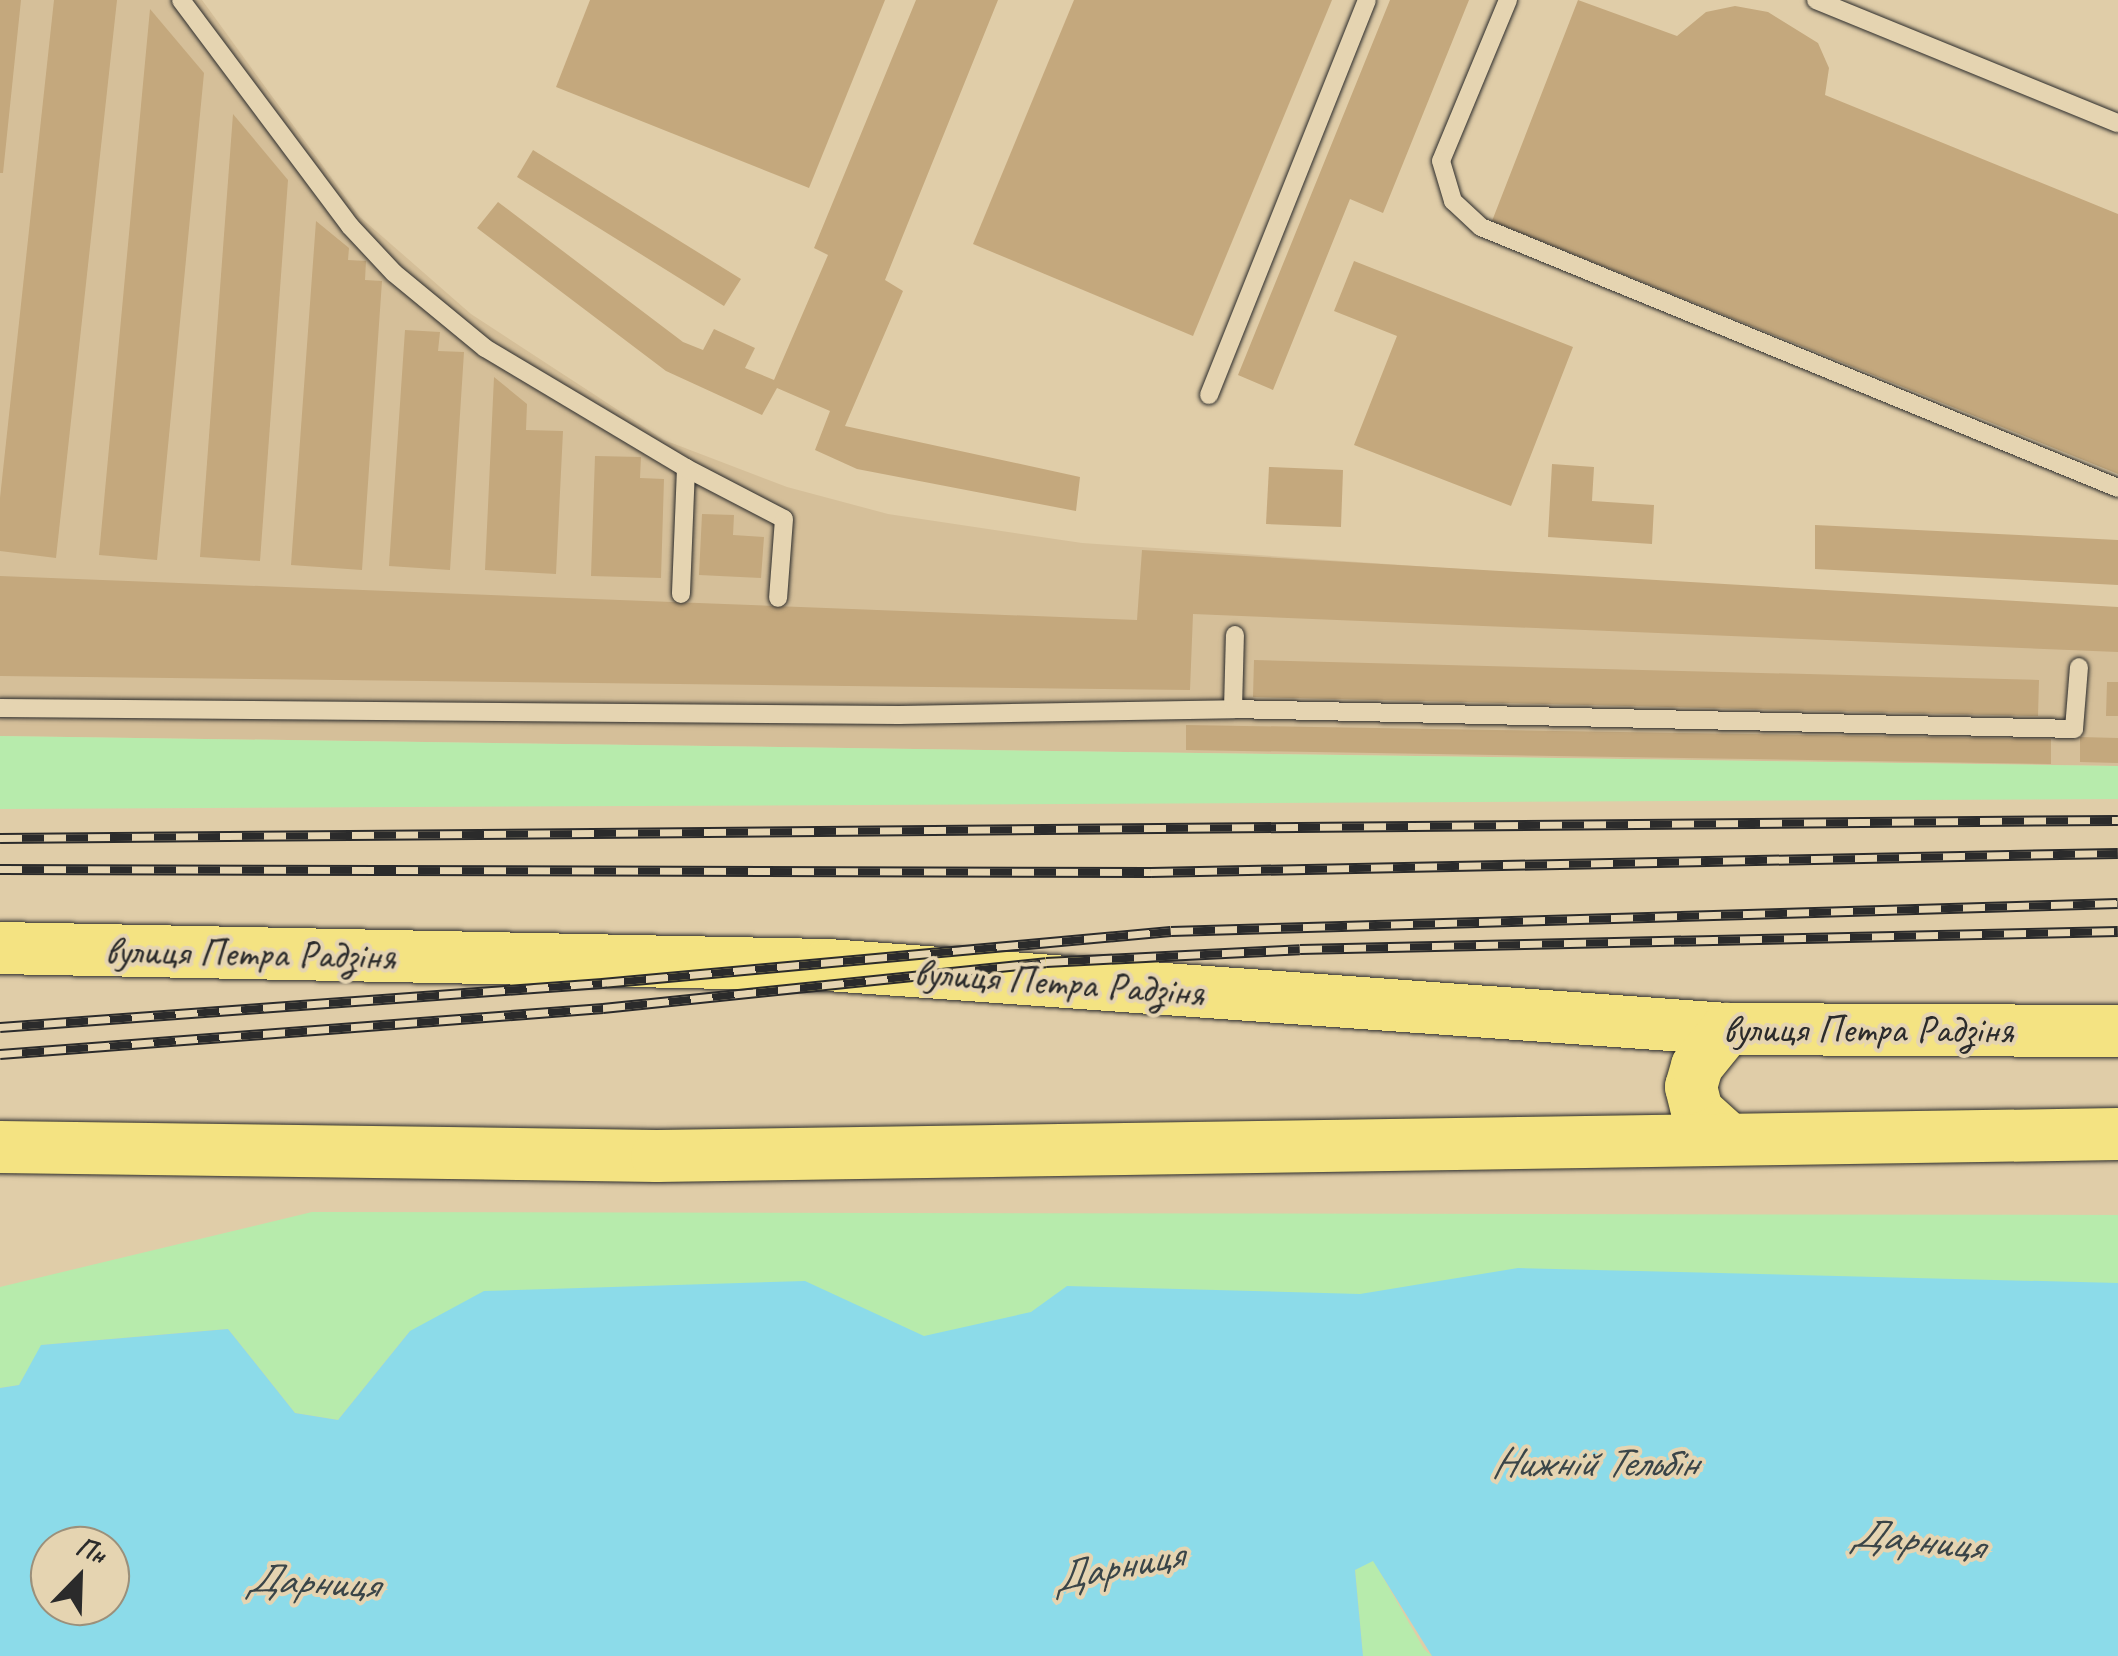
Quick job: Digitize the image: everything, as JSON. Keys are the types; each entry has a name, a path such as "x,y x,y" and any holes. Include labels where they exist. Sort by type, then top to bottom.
{"main road":[{"name":"вулиця Петра Радзіня","path":"0,948 828,965 1726,1030 2118,1031"},
{"path":"1725,1136 1697,1111 1691,1088 1697,1066 1726,1030"},
{"path":"0,1147 656,1156 1725,1136 2118,1134"}],"lane":[{"path":"180,0 350,226 394,273 484,348 686,468 784,519 778,598"},
{"path":"1209,395 1367,0"},
{"path":"1508,0 1441,161 1453,200 1481,227 2118,488"},
{"path":"1816,0 2118,123"},
{"path":"681,594 686,468"},
{"path":"1233,709 1235,634"},
{"path":"0,708 879,715 1233,709 2074,729 2079,667"}],"shaded area":[{"path":"0,0 202,0 360,217 471,314 664,440 787,487 888,514 1082,543 2118,614 2118,766 0,736"}],"green space":[{"path":"0,736 2118,766 2118,799 0,809"},
{"path":"312,1212 2118,1215 2118,1380 1301,1439 410,1331 338,1420 295,1413 228,1329 42,1345 19,1385 0,1388 0,1287"},
{"path":"1373,1560 1424,1649 1432,1656 1363,1656 1355,1570"}],"water":[{"name":"Нижній Тельбін","path":"1518,1268 2118,1283 2118,1656 1432,1656 1373,1561 1355,1570 1363,1656 0,1656 0,1388 19,1385 41,1345 228,1329 295,1413 338,1420 410,1331 484,1291 805,1281 924,1336 1031,1312 1067,1286 1360,1294"}],"building":[{"path":"0,0 21,0 3,173 0,173"},
{"path":"54,0 117,0 56,558 0,551 0,498"},
{"path":"590,0 885,0 809,188 556,87"},
{"path":"916,0 998,0 885,280 903,291 845,426 1080,477 1076,511 857,469 815,450 830,411 777,388 762,415 666,371 477,228 498,202 683,342 703,350 714,329 755,348 745,368 774,380 828,255 814,248"},
{"path":"1074,0 1332,0 1193,336 973,244"},
{"path":"1390,0 1469,0 1383,213 1350,199 1273,390 1238,375"},
{"path":"1578,0 1677,36 1706,12 1735,6 1768,12 1818,43 1829,68 1825,95 2118,214 2118,474 1492,221"},
{"path":"150,9 204,73 157,560 99,555"},
{"path":"233,114 288,180 260,561 200,557"},
{"path":"533,150 741,279 724,306 517,177"},
{"path":"316,221 349,248 348,260 366,261 365,280 382,281 362,570 291,565"},
{"path":"1354,261 1573,347 1511,506 1354,445 1397,336 1334,311"},
{"path":"405,330 440,332 438,351 464,352 450,570 389,566"},
{"path":"494,377 527,404 526,430 563,431 556,574 485,570"},
{"path":"595,456 641,457 640,478 664,479 661,578 591,576"},
{"path":"1552,464 1594,467 1592,501 1654,505 1652,544 1548,537"},
{"path":"1269,467 1343,470 1341,527 1266,524"},
{"path":"702,514 734,515 733,535 764,537 761,578 699,575"},
{"path":"1815,525 2118,540 2118,585 1815,569"},
{"path":"1142,550 2118,607 2118,652 1193,614 1190,690 0,676 0,576 1137,620"},
{"path":"1254,660 2039,680 2038,716 1253,697"},
{"path":"2107,682 2118,682 2118,716 2106,716"},
{"path":"1186,725 2051,739 2051,764 1186,750"},
{"path":"2080,737 2118,738 2118,763 2080,762"}],"railway":[{"path":"0,838 2118,820"},
{"path":"0,869 1151,872 2118,853"},
{"path":"0,1027 602,983 1171,931 2118,903"},
{"path":"0,1054 603,1008 1046,962 1300,949 2118,931"}],"water label":[{"name":"Дарниця","path":"1917,1540"},
{"name":"Дарниця","path":"1117,1567"},
{"name":"Дарниця","path":"312,1582"}]}
